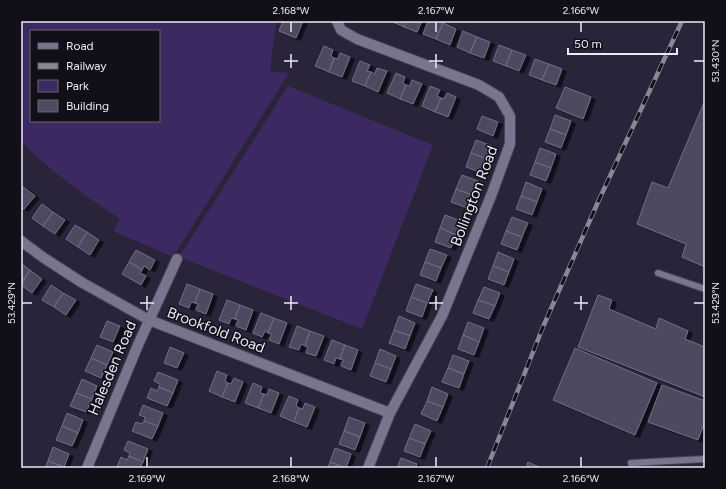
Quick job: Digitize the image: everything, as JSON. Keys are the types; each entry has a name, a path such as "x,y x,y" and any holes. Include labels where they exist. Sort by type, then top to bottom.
{"street":[{"name":"Bollington Road","path":"337,21 342,30 357,39 479,86 499,97 510,116 510,144 491,196 445,309 390,413 368,468"},
{"name":"Brookfold Road","path":"21,241 81,282 149,320 390,413"},
{"name":"Halesden Road","path":"87,468 149,320 177,259"}],"lane":[{"path":"658,272 705,289"},
{"path":"631,463 705,459"}],"green space":[{"path":"21,21 276,21 270,71 289,73 173,257 113,231 120,219 68,183 21,141"},
{"path":"288,86 433,145 362,329 179,257"}],"building":[{"path":"283,21 303,21 296,38 279,31"},
{"path":"391,21 406,21 404,27"},
{"path":"406,21 422,21 417,32 404,27"},
{"path":"428,21 443,23 436,39 423,34"},
{"path":"443,23 456,29 450,45 436,39"},
{"path":"463,31 477,37 470,53 457,47"},
{"path":"477,37 490,42 484,58 470,53"},
{"path":"499,45 512,50 506,66 493,61"},
{"path":"324,46 333,50 331,56 334,58 329,72 315,66"},
{"path":"512,50 526,55 519,71 506,66"},
{"path":"340,53 350,57 342,77 329,72 334,58 338,59"},
{"path":"535,59 549,64 542,80 529,75"},
{"path":"360,61 370,65 367,71 371,72 365,86 352,81"},
{"path":"549,64 562,69 556,85 542,80"},
{"path":"377,68 387,71 378,92 365,86 371,72 375,74"},
{"path":"396,73 405,77 403,83 406,85 400,99 387,93"},
{"path":"412,80 422,84 413,104 400,99 406,85 410,86"},
{"path":"430,86 440,90 437,96 441,98 435,112 422,106"},
{"path":"565,87 591,97 583,119 556,108"},
{"path":"447,93 456,97 448,117 435,112 441,98 444,99"},
{"path":"705,100 705,267 682,257 686,244 637,224 652,182 668,188"},
{"path":"555,115 571,121 566,135 550,129"},
{"path":"482,116 498,122 493,136 477,129"},
{"path":"550,129 566,135 561,148 545,142"},
{"path":"476,140 492,146 487,159 471,153"},
{"path":"540,148 556,154 551,168 535,162"},
{"path":"471,153 487,159 482,173 466,167"},
{"path":"535,162 551,168 546,181 530,175"},
{"path":"462,175 478,181 472,195 456,189"},
{"path":"526,182 542,189 537,202 521,196"},
{"path":"23,187 35,196 24,209 21,207 21,190"},
{"path":"456,189 472,195 467,208 451,202"},
{"path":"521,196 537,202 532,215 516,209"},
{"path":"42,204 53,212 43,226 32,218"},
{"path":"53,212 65,220 55,234 43,226"},
{"path":"445,215 461,221 456,235 440,228"},
{"path":"512,217 528,223 522,237 506,231"},
{"path":"75,225 87,232 78,247 66,239"},
{"path":"440,228 456,235 451,248 435,242"},
{"path":"506,231 522,237 517,250 501,244"},
{"path":"87,232 99,240 90,255 78,247"},
{"path":"430,249 447,255 441,268 425,262"},
{"path":"136,250 155,260 150,270 144,266 142,270 129,262"},
{"path":"498,252 514,259 509,272 493,266"},
{"path":"129,262 142,270 140,273 146,276 141,285 122,274"},
{"path":"425,262 441,268 436,281 420,275"},
{"path":"21,263 30,270 21,283"},
{"path":"493,266 509,272 504,285 488,279"},
{"path":"30,270 42,279 32,293 21,285"},
{"path":"187,284 200,289 195,303 191,302 189,308 179,304"},
{"path":"416,284 433,290 427,303 411,297"},
{"path":"51,285 63,293 54,307 42,300"},
{"path":"484,287 500,293 495,306 478,300"},
{"path":"200,289 213,294 206,314 196,310 198,304 195,303"},
{"path":"63,293 76,300 66,315 54,307"},
{"path":"598,295 612,300 609,309 656,329 659,318 688,331 685,339 705,347 705,397 578,347"},
{"path":"411,297 427,303 422,317 406,311"},
{"path":"227,300 240,305 235,319 231,318 229,324 219,320"},
{"path":"478,300 495,306 489,319 473,313"},
{"path":"240,305 253,310 246,330 236,326 238,320 235,319"},
{"path":"261,313 274,318 268,333 265,331 262,337 253,333"},
{"path":"399,316 415,323 410,336 394,330"},
{"path":"274,318 287,323 279,344 269,340 272,334 268,333"},
{"path":"107,321 120,326 113,342 100,337"},
{"path":"468,322 484,328 479,342 463,335"},
{"path":"297,326 310,331 305,346 301,344 299,350 289,347"},
{"path":"394,330 410,336 405,349 389,343"},
{"path":"310,331 324,336 316,356 306,353 308,347 305,346"},
{"path":"463,335 479,342 474,355 458,349"},
{"path":"332,340 345,345 340,359 336,358 334,364 324,360"},
{"path":"97,345 113,352 107,365 91,358"},
{"path":"345,345 358,350 351,370 341,366 343,360 340,359"},
{"path":"170,347 184,353 177,368 164,363"},
{"path":"575,348 657,383 635,435 553,400"},
{"path":"380,349 396,356 391,369 375,363"},
{"path":"453,355 469,361 464,374 448,368"},
{"path":"91,358 107,365 101,378 85,371"},
{"path":"375,363 391,369 386,382 370,376"},
{"path":"448,368 464,374 459,388 442,382"},
{"path":"217,371 227,375 225,381 228,383 222,397 209,391"},
{"path":"158,372 178,380 173,393 159,387 160,384 154,381"},
{"path":"234,378 243,382 235,402 222,397 228,383 231,384"},
{"path":"82,379 97,386 92,399 76,393"},
{"path":"253,383 262,387 260,393 264,394 258,408 245,403"},
{"path":"662,385 705,401 705,421 698,440 648,422"},
{"path":"159,387 173,393 167,406 147,398 151,388 157,391"},
{"path":"432,387 448,394 443,407 427,401"},
{"path":"269,389 279,393 271,413 258,408 264,394 267,395"},
{"path":"76,393 92,399 86,412 70,406"},
{"path":"289,396 298,400 296,406 299,408 294,422 280,416"},
{"path":"427,401 443,407 437,421 421,414"},
{"path":"305,403 315,407 307,427 294,422 299,408 303,409"},
{"path":"143,405 163,413 158,426 144,421 145,417 139,415"},
{"path":"67,413 83,420 78,433 62,426"},
{"path":"349,417 365,423 360,437 344,431"},
{"path":"144,421 158,426 152,439 132,431 136,422 142,424"},
{"path":"415,424 431,431 425,444 409,438"},
{"path":"62,426 78,433 72,446 56,440"},
{"path":"344,431 360,437 355,450 339,444"},
{"path":"409,438 425,444 420,457 404,451"},
{"path":"128,441 148,449 143,462 129,456 130,453 124,450"},
{"path":"53,447 69,454 64,467 48,461"},
{"path":"335,448 351,454 346,468 330,462"},
{"path":"129,456 143,462 140,468 117,467 121,457 127,460"},
{"path":"401,458 417,464 415,468 397,468"},
{"path":"48,461 64,467 64,468 45,468"},
{"path":"330,462 346,468 328,468"},
{"path":"528,462 541,468 526,468"}],"railway":[{"path":"487,468 543,327 598,202 682,21"}]}
